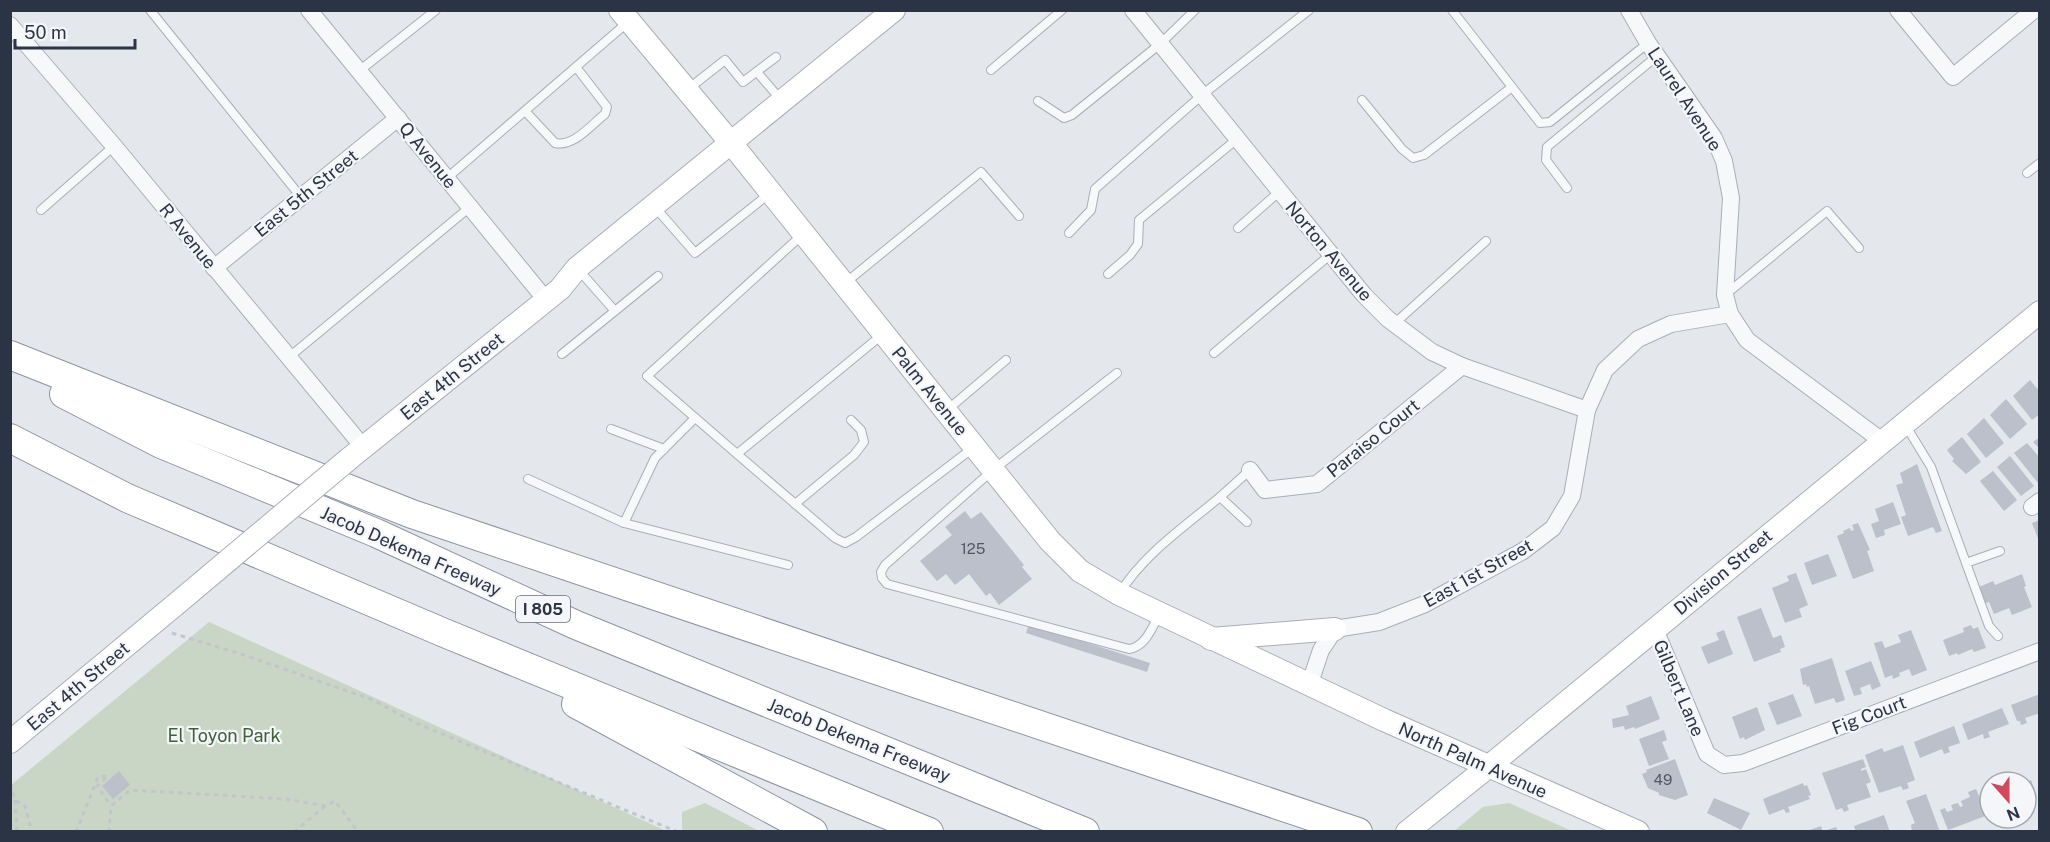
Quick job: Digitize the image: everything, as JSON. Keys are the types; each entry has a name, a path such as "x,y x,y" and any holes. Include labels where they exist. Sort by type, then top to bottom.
{"highway":[{"path":"10,355 412,514 1358,831"},
{"name":"Jacob Dekema Freeway","path":"10,366 161,444 376,533 576,624 1085,831"},
{"path":"10,438 127,498 442,632 929,831"},
{"path":"442,632 813,831"}],"street":[{"name":"Q Avenue","path":"309,10 546,300"},
{"name":"East 4th Street","path":"10,742 357,453 560,289 577,268 894,10"},
{"name":"Norton Avenue","path":"1133,10 1364,295 1394,324 1432,352 1461,366 1587,410"},
{"name":"Laurel Avenue","path":"1629,10 1714,138 1725,160 1731,198 1725,295 1730,314 1747,340 1882,441"},
{"path":"1898,10 1953,77 2034,10"},
{"name":"Palm Avenue","path":"624,16 731,143 1050,541 1080,571 1119,594 1309,686"},
{"name":"R Avenue","path":"10,25 114,146 288,358 357,453"},
{"name":"East 5th Street","path":"214,268 398,118"},
{"name":"Division Street","path":"1407,831 1488,767 2040,312"},
{"name":"East 1st Street","path":"1335,629 1379,622 1425,604 1523,551 1553,528 1572,496 1587,410 1605,370 1638,339 1671,324 1730,314"},
{"name":"Paraiso Court","path":"1250,470 1265,490 1317,484 1461,366"},
{"path":"1211,639 1335,629"},
{"path":"1309,686 1321,650 1335,629"},
{"name":"Gilbert Lane","path":"1655,629 1704,748"},
{"name":"Fig Court","path":"1704,748 1707,754 1724,765 1743,763 2040,651"},
{"name":"North Palm Avenue","path":"1309,686 1488,767 1638,831"}],"lane":[{"path":"150,10 301,197"},
{"path":"359,71 436,10"},
{"path":"991,70 1062,10"},
{"path":"1038,101 1064,118 1072,115 1160,44 1195,10"},
{"path":"1069,233 1091,210 1095,189 1202,95 1309,10"},
{"path":"1452,10 1540,123 1550,122 1653,49"},
{"path":"447,178 576,67 624,16"},
{"path":"1567,188 1546,160 1547,147 1653,49"},
{"path":"687,91 725,60 743,82 776,57"},
{"path":"525,111 555,143 562,144 572,141 605,114 607,107 576,67"},
{"path":"757,72 782,102"},
{"path":"1362,100 1402,149 1413,158 1424,155 1512,87"},
{"path":"1108,274 1130,255 1138,244 1140,220 1237,139"},
{"path":"41,210 114,146"},
{"path":"2027,173 2040,163"},
{"path":"844,284 981,172 1019,216"},
{"path":"1238,228 1280,191"},
{"path":"653,206 695,253 771,193"},
{"path":"288,358 470,207"},
{"path":"1725,295 1827,211 1859,248"},
{"path":"804,233 647,376 795,504 845,543 974,447"},
{"path":"1394,324 1486,241"},
{"path":"1214,353 1330,254"},
{"path":"577,268 614,310"},
{"path":"562,354 658,276"},
{"path":"737,454 884,333"},
{"path":"946,411 1006,360"},
{"path":"1117,373 993,470 885,565 881,572 882,578 887,584 1129,649 1136,648 1142,643 1160,614"},
{"path":"624,523 655,458 695,418"},
{"path":"795,504 854,455 864,442 861,430 851,420"},
{"path":"1904,423 1931,467 1989,626 1998,636"},
{"path":"611,429 664,449"},
{"path":"1119,594 1131,574 1145,560 1250,470"},
{"path":"528,479 624,523 788,565"},
{"path":"1220,497 1247,522"},
{"path":"1966,563 2000,551"}],"path":[{"path":"151,626 244,655 373,700 416,723 678,831"},
{"path":"76,831 98,777 108,776 97,786 111,806 109,831"},
{"path":"10,784 15,800 17,831"},
{"path":"111,806 130,790 286,799 325,806"},
{"path":"15,800 25,806 33,831"},
{"path":"294,831 325,806 335,801 358,831"}],"green space":[{"name":"El Toyon Park","path":"209,622 664,830 661,832 11,832 11,785"},
{"path":"705,803 759,831 686,832 682,829 682,812"},
{"path":"1509,803 1572,831 1454,831 1483,807"}],"building":[{"path":"2030,380 2040,392 2040,414 2032,420 2013,396"},
{"path":"2006,399 2027,424 2010,439 1990,415"},
{"path":"1984,418 2004,443 1986,458 1967,434"},
{"path":"1962,437 1981,462 1966,474 1952,461 1954,459 1947,450"},
{"path":"2040,437 2040,449 2033,442"},
{"path":"2027,443 2040,458 2038,483 2014,453"},
{"path":"2010,456 2034,486 2021,496 1997,467"},
{"path":"1917,464 1942,531 1936,533 1933,527 1908,536 1901,517 1906,515 1896,485 1903,483 1900,473"},
{"path":"1993,471 2017,500 2004,511 1980,481"},
{"path":"1893,502 1901,524 1884,530 1885,535 1876,538 1871,524 1879,521 1875,509"},
{"path":"965,511 971,519 981,512 1024,565 1022,567 1032,579 999,605 990,593 986,596 969,574 955,585 946,574 937,581 920,561 952,535 945,527"},
{"path":"2040,520 2040,541 2039,541 2032,523"},
{"path":"1858,523 1870,550 1867,551 1874,571 1853,579 1837,536 1850,528 1851,531 1854,530 1852,525"},
{"path":"1828,554 1837,576 1812,585 1804,563"},
{"path":"1796,573 1808,605 1799,609 1802,617 1785,623 1772,588 1789,581 1787,576"},
{"path":"2022,574 2026,586 2024,587 2032,607 2012,615 2009,608 1994,614 1989,602 1983,604 1977,588 1993,581 1995,585"},
{"path":"1761,608 1773,638 1781,635 1785,647 1780,649 1781,652 1754,662 1737,617"},
{"path":"1029,624 1150,663 1147,672 1026,633"},
{"path":"1971,625 1973,629 1978,627 1986,648 1974,652 1972,649 1949,656 1943,640 1964,632 1963,628"},
{"path":"1724,630 1733,654 1708,664 1701,647 1719,640 1716,633"},
{"path":"1911,630 1927,670 1912,676 1909,669 1899,673 1900,676 1893,679 1892,675 1885,678 1874,643 1882,641 1885,648 1901,642 1898,635"},
{"path":"1832,658 1845,700 1836,703 1834,698 1815,704 1809,686 1803,685 1800,669"},
{"path":"1871,661 1881,686 1872,690 1870,684 1860,688 1862,694 1854,696 1845,671"},
{"path":"1793,694 1802,716 1777,725 1768,703"},
{"path":"2040,694 2040,713 2025,718 2027,723 2021,725 2011,705"},
{"path":"1651,696 1660,719 1635,729 1634,727 1625,730 1624,726 1613,728 1612,719 1629,715 1626,706"},
{"path":"1757,707 1765,730 1745,740 1744,737 1740,739 1732,717"},
{"path":"2002,708 2009,724 1988,732 1990,737 1984,739 1983,734 1968,740 1962,724"},
{"path":"1954,726 1960,743 1948,747 1950,752 1944,754 1942,749 1920,758 1914,742"},
{"path":"1664,730 1667,740 1662,742 1669,759 1649,766 1639,739"},
{"path":"1903,745 1915,780 1907,783 1909,788 1903,790 1901,786 1879,793 1865,755 1882,748 1884,752"},
{"path":"1675,759 1688,795 1675,800 1659,795 1648,788 1642,774 1647,772 1646,770"},
{"path":"1863,759 1866,767 1861,771 1866,769 1871,782 1866,784 1871,797 1847,805 1849,810 1844,812 1842,808 1836,810 1822,773"},
{"path":"119,771 130,785 113,799 102,786"},
{"path":"1803,783 1804,786 1807,785 1811,795 1808,796 1810,799 1788,807 1790,812 1786,813 1784,809 1769,815 1763,799"},
{"path":"1976,789 1978,793 1978,819 1948,830 1940,810 1945,808 1947,812 1953,810 1951,805 1958,803 1960,807 1963,806 1961,801 1970,797 1968,792"},
{"path":"1926,794 1940,832 1912,832 1911,825 1915,823 1906,801"},
{"path":"1714,798 1750,813 1741,830 1707,813"},
{"path":"1884,815 1890,832 1856,832 1854,826"},
{"path":"1821,826 1823,832 1807,832 1807,831"},
{"path":"1836,827 1838,832 1824,832 1824,831"}]}
